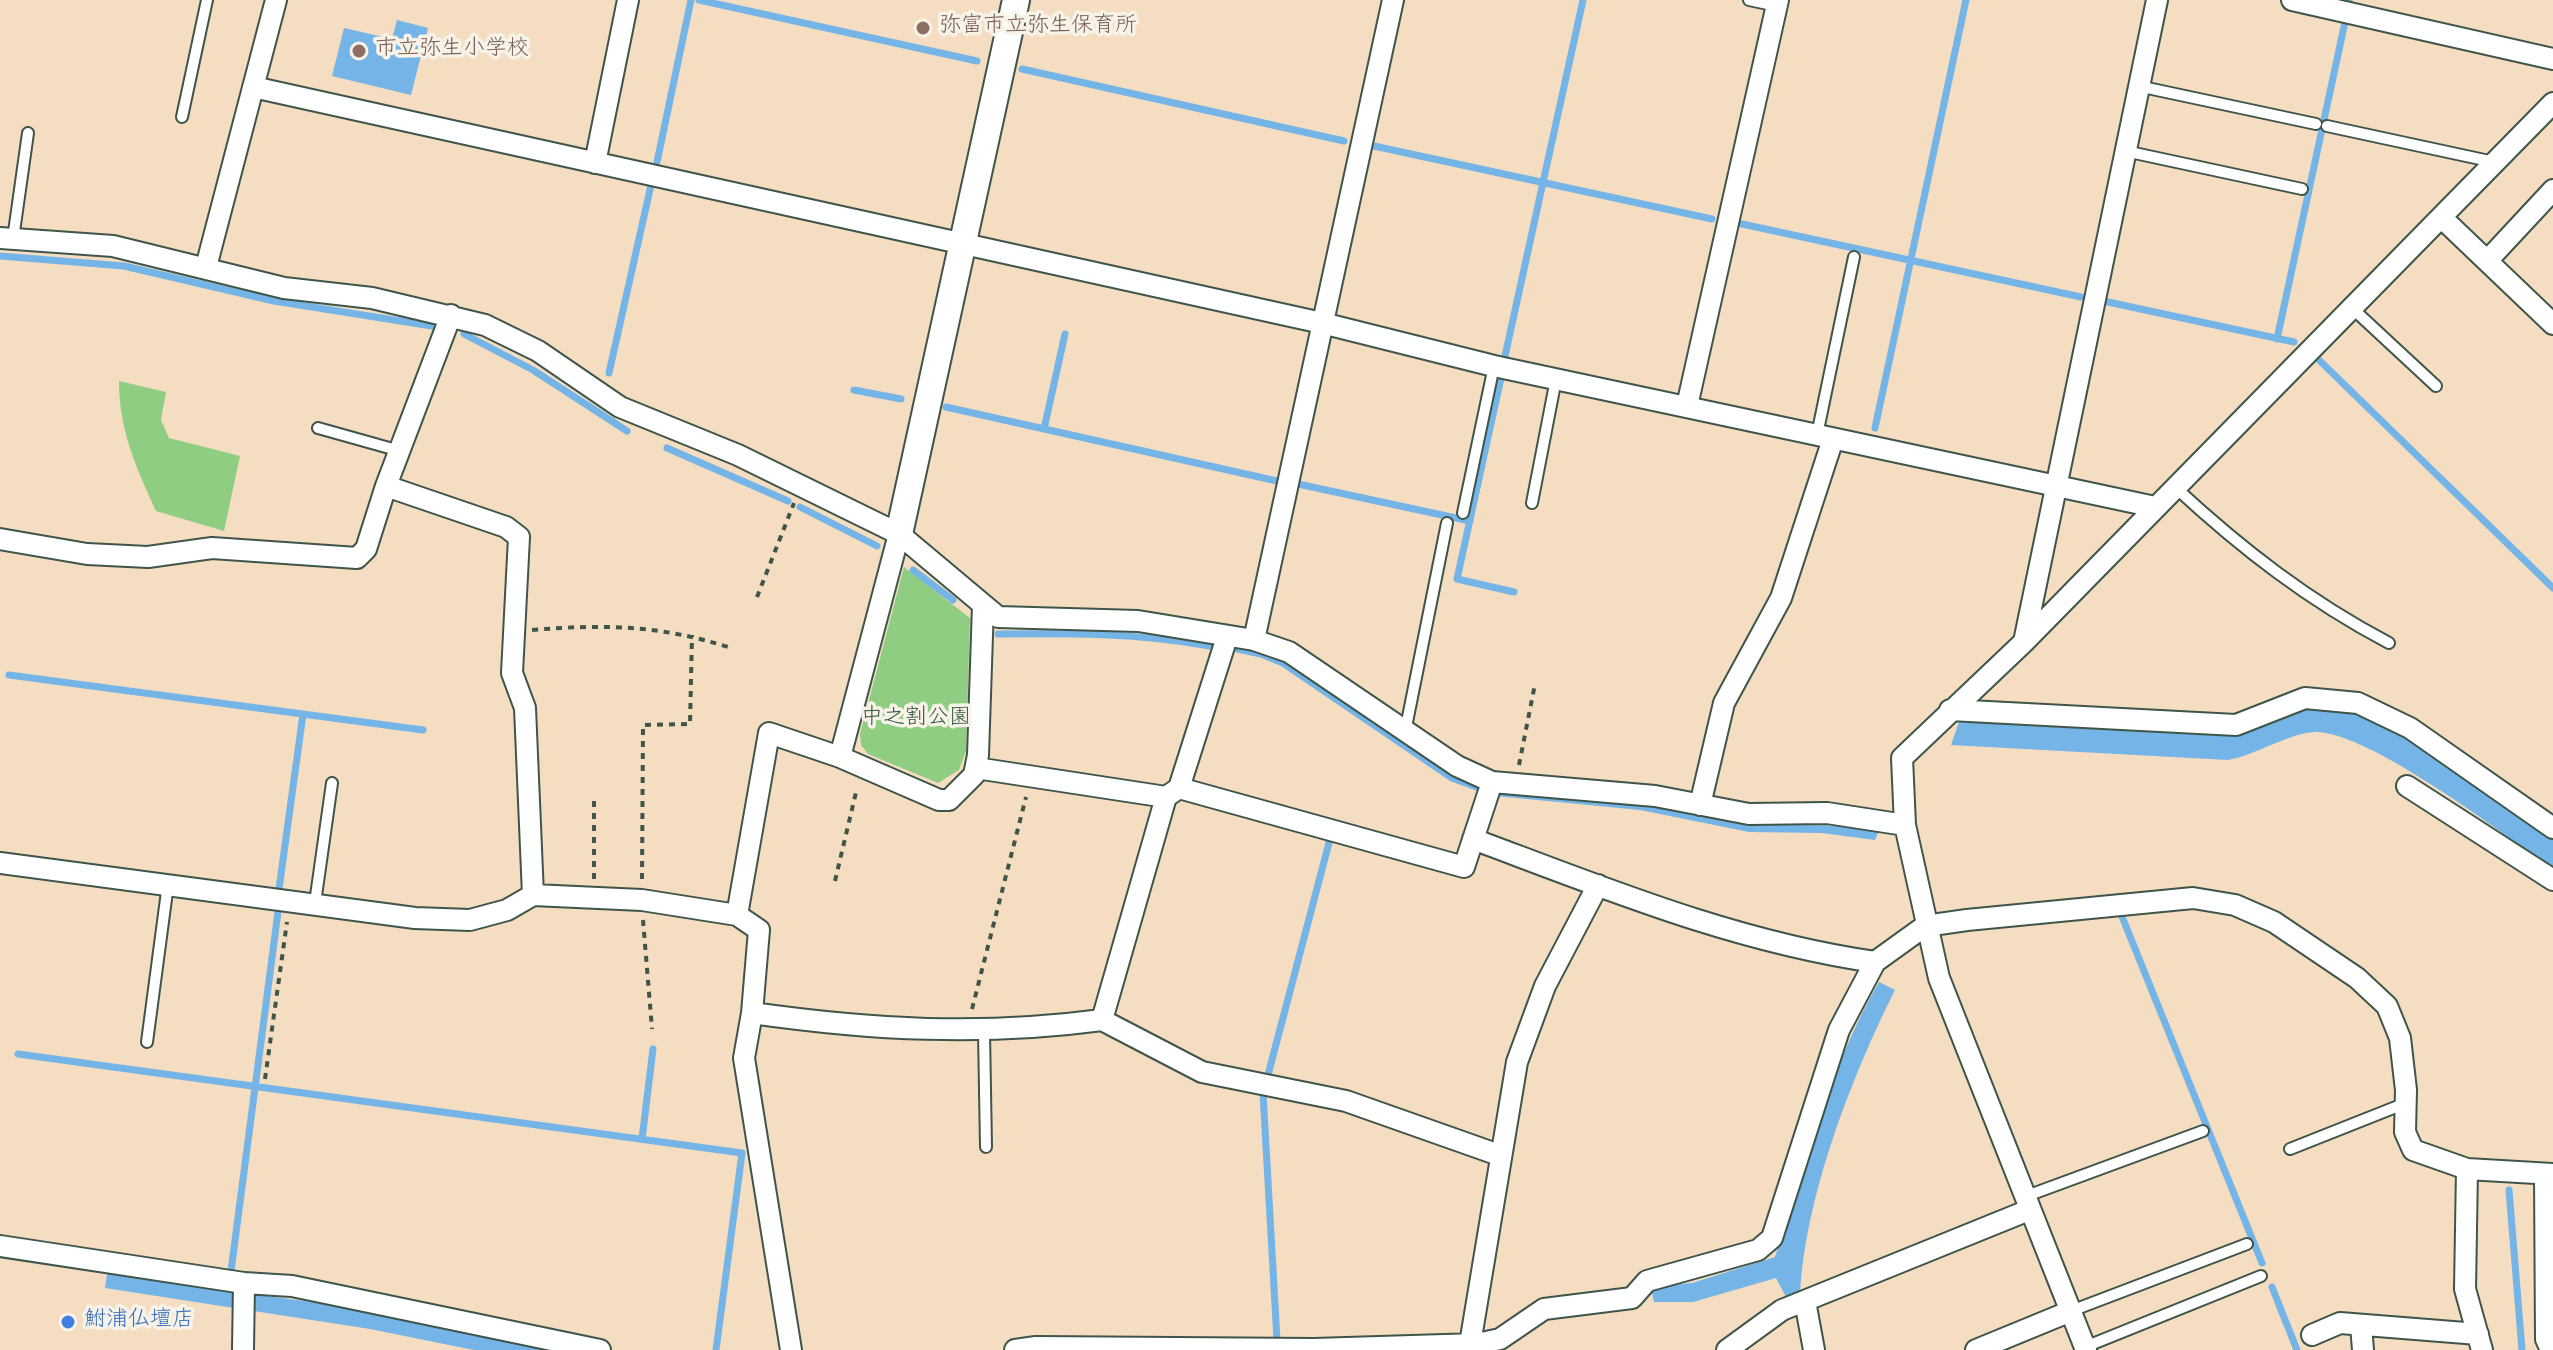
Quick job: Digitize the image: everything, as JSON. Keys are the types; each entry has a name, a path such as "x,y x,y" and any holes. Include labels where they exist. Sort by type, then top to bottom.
{"street":[{"path":"206,267 276,0"},
{"path":"595,163 628,0"},
{"path":"840,757 899,534 1016,0"},
{"path":"1254,640 1393,0"},
{"path":"2024,642 2053,487 2157,0"},
{"path":"2292,0 2553,59"},
{"path":"1687,406 1778,3"},
{"path":"253,87 1322,323 1494,366 2155,507"},
{"path":"2085,1349 1939,978 1905,825 1902,758 2024,642 2553,103"},
{"path":"2487,261 2553,190"},
{"path":"2442,218 2553,324"},
{"path":"7,239 113,246 284,288 372,298 451,315 513,338 633,413 738,455 899,534 998,617 1138,621 1254,640 1289,652 1457,766 1492,782 1591,788 1749,814 1827,813 1905,825"},
{"path":"0,539 87,554 148,557 212,548 357,558 366,549 386,486 451,315"},
{"path":"1700,805 1724,703 1781,598 1825,437"},
{"path":"386,486 506,527 519,537 512,673 525,708 533,895"},
{"path":"737,915 769,733 840,757 939,800 949,800 974,775 983,605"},
{"path":"1102,1020 1172,792 1227,637"},
{"path":"1950,710 2236,725 2305,698 2358,703 2410,728 2553,828"},
{"path":"976,768 1172,792 1464,867 1492,782"},
{"path":"2407,786 2553,880"},
{"path":"1473,839 1598,885 1784,946 1875,962"},
{"path":"0,863 415,918 470,920 507,910 533,895 642,900 737,915 759,930 752,1013 744,1058 791,1350"},
{"path":"1469,1347 1517,1062 1545,986 1598,885"},
{"path":"1015,1350 1036,1347 1469,1347 1500,1339 1544,1309 1632,1298 1647,1281 1699,1270 1758,1250 1772,1238 1839,1030 1875,962 1925,926 2193,898 2235,905 2307,943 2357,978 2387,1006 2400,1038 2406,1103 2405,1132 2413,1150 2467,1169 2549,1174 2546,1339 2551,1350"},
{"path":"752,1013 859,1028 975,1032 1102,1020 1202,1072 1346,1101 1499,1155"},
{"path":"2312,1335 2340,1323 2480,1342 2465,1289 2467,1169"},
{"path":"1727,1350 1782,1310 2026,1204"},
{"path":"0,1246 244,1287 292,1286 600,1350"},
{"path":"243,1350 244,1287"},
{"path":"1805,1301 1814,1350"},
{"path":"1976,1350 2071,1311"},
{"path":"2361,1325 2363,1350"}],"lane":[{"path":"182,117 207,0"},
{"path":"1749,0 1778,3"},
{"path":"2138,86 2496,162"},
{"path":"7,239 28,133"},
{"path":"2125,151 2302,189"},
{"path":"1825,437 1854,257"},
{"path":"2352,308 2436,386"},
{"path":"1463,513 1494,366"},
{"path":"1532,503 1556,379"},
{"path":"318,428 400,451"},
{"path":"2174,486 2234,542 2296,589 2338,617 2389,643"},
{"path":"1405,732 1447,523"},
{"path":"315,903 332,783"},
{"path":"147,1042 168,884"},
{"path":"975,1032 986,1147"},
{"path":"2290,1149 2406,1103"},
{"path":"2026,1204 2203,1131"},
{"path":"2071,1311 2247,1244"},
{"path":"2085,1349 2261,1276"}],"path":[{"path":"757,597 801,486"},
{"path":"512,632 590,625 664,629 731,648"},
{"path":"652,1029 642,900 643,725 690,724 692,635"},
{"path":"1515,783 1535,684"},
{"path":"835,881 862,766"},
{"path":"975,1032 1031,777"},
{"path":"594,796 594,898"},
{"path":"265,1079 290,900"}],"green space":[{"path":"119,381 166,392 161,420 169,438 240,456 224,531 156,511 125,432"},
{"name":"中之割公園","path":"904,567 970,618 966,751 959,770 938,783 868,754 861,745 860,734"}],"water":[{"path":"397,20 428,28 411,95 332,76 344,28 392,39"},
{"path":"2314,707 2361,712 2395,730 2553,839 2553,868 2436,787 2368,748 2339,736 2305,733 2228,760 1951,745 1959,722 2225,736 2249,731"},
{"path":"1504,790 1654,804 1750,824 1853,826 1879,831 1875,840 1822,833 1749,832 1640,810 1496,796"},
{"path":"1879,982 1895,990 1862,1061 1832,1140 1810,1220 1800,1298 1786,1297 1776,1278 1693,1302 1654,1302 1651,1287 1692,1283 1775,1257 1832,1082"},
{"path":"107,1274 370,1310 545,1350 474,1350 370,1329 105,1288"}],"waterway":[{"path":"657,162 691,0"},
{"path":"699,0 977,61"},
{"path":"1505,356 1583,0"},
{"path":"1875,428 1966,0"},
{"path":"2277,339 2345,22"},
{"path":"1022,69 1344,141"},
{"path":"1374,146 1712,219"},
{"path":"609,373 651,185"},
{"path":"1742,224 2081,297"},
{"path":"0,256 124,266 274,301 432,326"},
{"path":"2108,302 2294,342"},
{"path":"464,334 533,370 627,431"},
{"path":"1044,429 1065,334"},
{"path":"2319,360 2553,588"},
{"path":"1501,378 1457,579 1514,592"},
{"path":"854,390 901,399"},
{"path":"946,407 1277,481"},
{"path":"667,448 788,501"},
{"path":"1298,484 1470,521"},
{"path":"800,507 877,546"},
{"path":"913,570 953,600"},
{"path":"998,634 1130,636 1210,646"},
{"path":"1233,648 1283,663 1452,778 1479,788"},
{"path":"9,675 423,730"},
{"path":"279,889 303,714"},
{"path":"1268,1075 1330,839"},
{"path":"231,1271 278,912"},
{"path":"2121,914 2262,1263"},
{"path":"642,1139 653,1049"},
{"path":"18,1054 742,1153 716,1350"},
{"path":"1263,1093 1277,1340"},
{"path":"2509,1190 2522,1350"},
{"path":"2272,1287 2297,1350"}],"place":[{"name":"弥富市立弥生保育所","path":"923,28"},
{"name":"市立弥生小学校","path":"359,51"},
{"name":"鮒浦仏壇店","path":"68,1322"}]}
